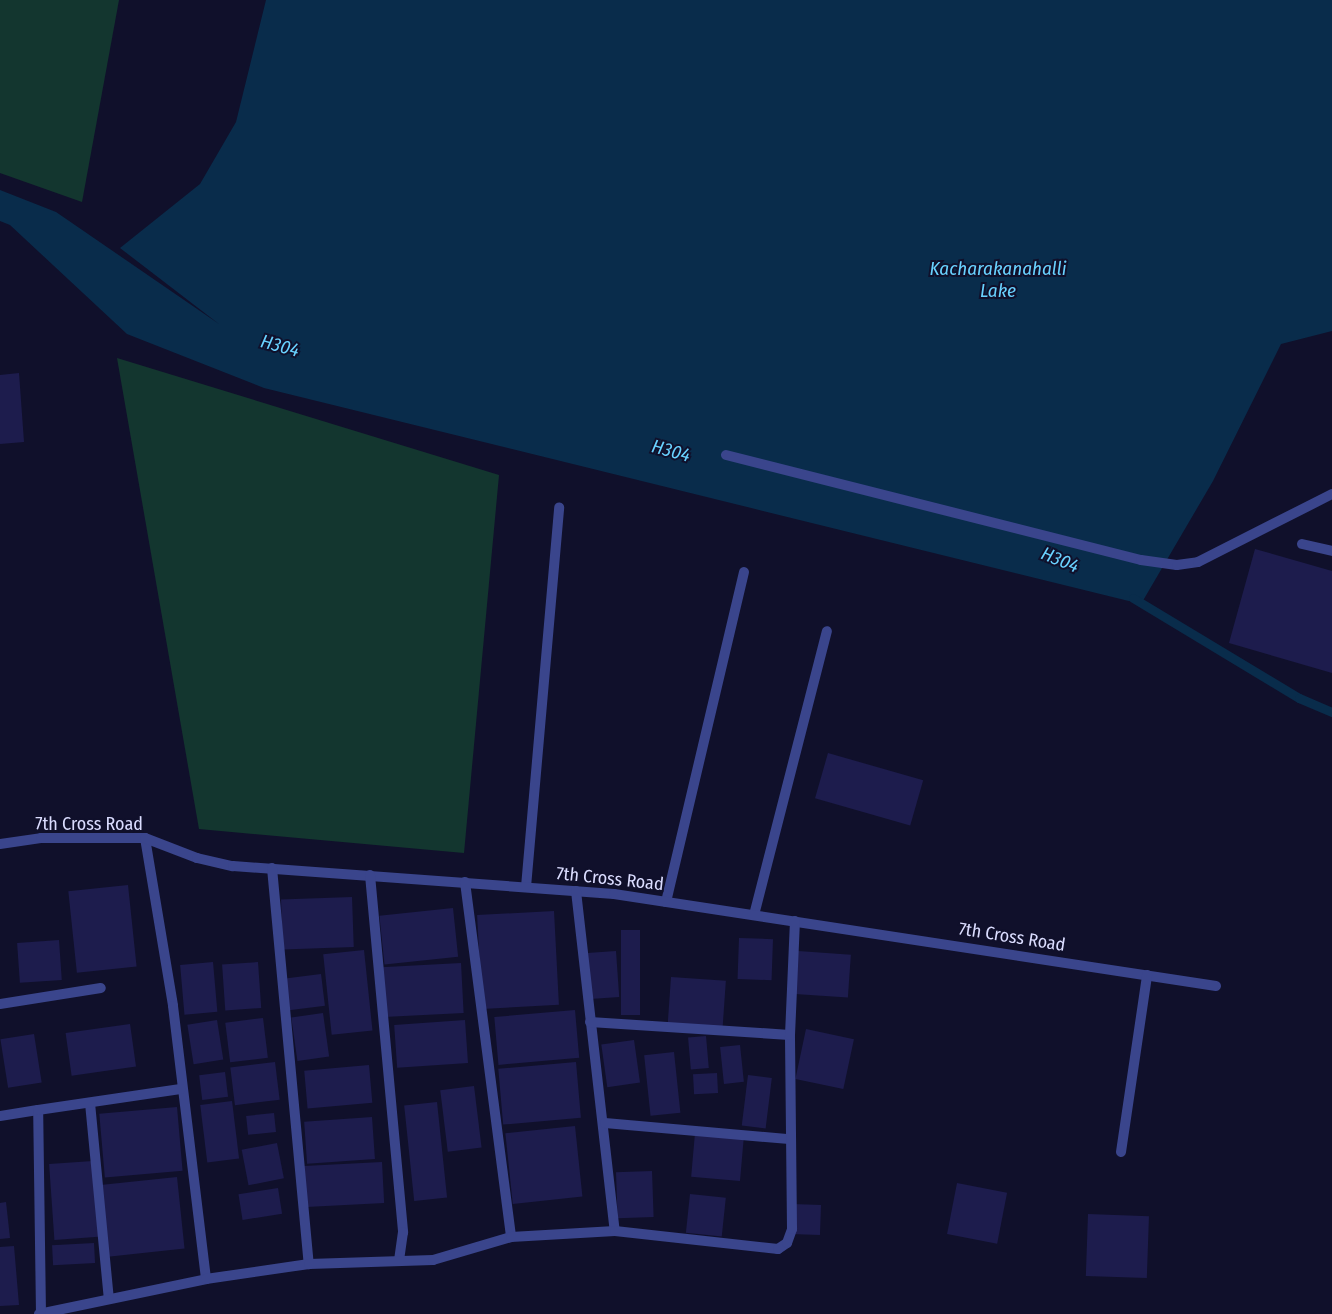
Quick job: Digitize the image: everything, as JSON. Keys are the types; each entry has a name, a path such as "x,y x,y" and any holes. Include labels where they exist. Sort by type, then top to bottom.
{"street":[{"path":"726,455 1141,560 1177,565 1198,562 1332,494"},
{"path":"526,887 559,507"},
{"path":"1302,544 1332,551"},
{"path":"666,902 744,572"},
{"path":"754,915 827,631"},
{"name":"7th Cross Road","path":"0,844 41,838 145,838 197,858 272,868 576,891 666,902 1216,986"},
{"path":"145,838 173,1006 180,1089 206,1279"},
{"path":"272,868 309,1264"},
{"path":"370,875 403,1232 399,1259"},
{"path":"465,882 511,1237"},
{"path":"576,891 590,1022 606,1123 615,1230"},
{"path":"38,1110 40,1314 206,1279 309,1264 399,1259 433,1260 511,1237 615,1230 778,1249 787,1243 792,1229 789,1139 790,1035 796,921"},
{"path":"1121,1152 1147,975"},
{"path":"0,1004 101,988"},
{"path":"590,1022 790,1035"},
{"path":"0,1116 180,1089"},
{"path":"90,1104 109,1299"},
{"path":"606,1123 789,1139"}],"green space":[{"path":"0,0 119,0 82,202 0,173"},
{"path":"117,358 499,475 464,853 199,829"}],"water":[{"name":"Kacharakanahalli Lake","path":"266,0 1332,0 1332,331 1281,344 1213,481 1141,604 264,388 127,334 10,225 0,221 0,190 56,212 219,324 120,248 200,184 236,122"}],"building":[{"path":"19,373 24,442 0,444 0,375"},
{"path":"1255,549 1332,571 1332,673 1229,643"},
{"path":"828,753 923,780 910,825 815,798"},
{"path":"128,885 137,967 77,973 68,891"},
{"path":"352,897 354,947 283,949 281,899"},
{"path":"453,908 458,957 385,964 379,916"},
{"path":"554,911 559,1005 482,1009 477,915"},
{"path":"621,930 640,930 640,1015 621,1015"},
{"path":"739,938 773,939 772,980 738,979"},
{"path":"59,940 62,980 20,983 17,943"},
{"path":"364,950 372,1031 332,1035 323,954"},
{"path":"616,951 619,997 590,999 587,953"},
{"path":"798,951 851,955 848,998 795,994"},
{"path":"213,962 217,1012 184,1015 180,965"},
{"path":"258,962 261,1008 225,1010 222,965"},
{"path":"461,963 464,1013 384,1017 381,967"},
{"path":"321,974 325,1006 289,1010 285,978"},
{"path":"671,977 726,981 723,1027 668,1023"},
{"path":"575,1010 579,1058 498,1065 494,1017"},
{"path":"323,1013 329,1057 297,1061 291,1017"},
{"path":"263,1018 268,1058 230,1062 225,1023"},
{"path":"217,1020 223,1060 194,1064 187,1025"},
{"path":"465,1020 468,1063 397,1068 394,1025"},
{"path":"130,1024 136,1067 72,1076 66,1033"},
{"path":"806,1029 854,1039 843,1089 795,1079"},
{"path":"34,1034 42,1082 8,1088 0,1039"},
{"path":"706,1036 709,1068 691,1069 688,1038"},
{"path":"634,1040 640,1083 607,1087 601,1045"},
{"path":"740,1045 744,1082 724,1084 720,1047"},
{"path":"674,1052 680,1113 651,1116 644,1055"},
{"path":"275,1062 280,1100 235,1105 230,1067"},
{"path":"576,1062 581,1118 503,1125 498,1069"},
{"path":"369,1065 372,1103 308,1109 304,1071"},
{"path":"225,1072 228,1097 202,1100 199,1075"},
{"path":"717,1073 718,1093 694,1094 693,1074"},
{"path":"748,1075 772,1078 766,1129 742,1126"},
{"path":"474,1086 482,1148 448,1152 440,1090"},
{"path":"232,1101 239,1159 207,1162 200,1105"},
{"path":"437,1102 447,1197 414,1201 404,1105"},
{"path":"177,1107 183,1171 105,1178 99,1114"},
{"path":"274,1113 276,1132 248,1135 246,1116"},
{"path":"372,1117 375,1159 307,1164 304,1122"},
{"path":"575,1126 582,1197 513,1204 505,1133"},
{"path":"695,1133 744,1137 740,1181 691,1177"},
{"path":"277,1143 284,1178 249,1185 242,1150"},
{"path":"93,1161 98,1237 54,1240 49,1164"},
{"path":"382,1162 384,1203 306,1207 304,1166"},
{"path":"652,1171 654,1217 618,1218 616,1172"},
{"path":"177,1177 185,1249 108,1257 100,1185"},
{"path":"957,1183 1007,1193 997,1244 947,1234"},
{"path":"278,1188 282,1214 243,1220 238,1194"},
{"path":"690,1194 726,1198 722,1237 686,1233"},
{"path":"6,1202 10,1238 0,1239 0,1203"},
{"path":"792,1204 821,1205 820,1235 791,1234"},
{"path":"1088,1214 1149,1216 1147,1278 1086,1276"},
{"path":"94,1243 95,1263 53,1265 52,1245"},
{"path":"14,1246 19,1305 0,1306 0,1247"}],"waterway":[{"name":"H304","path":"1133,598 1299,698 1332,712"}]}
